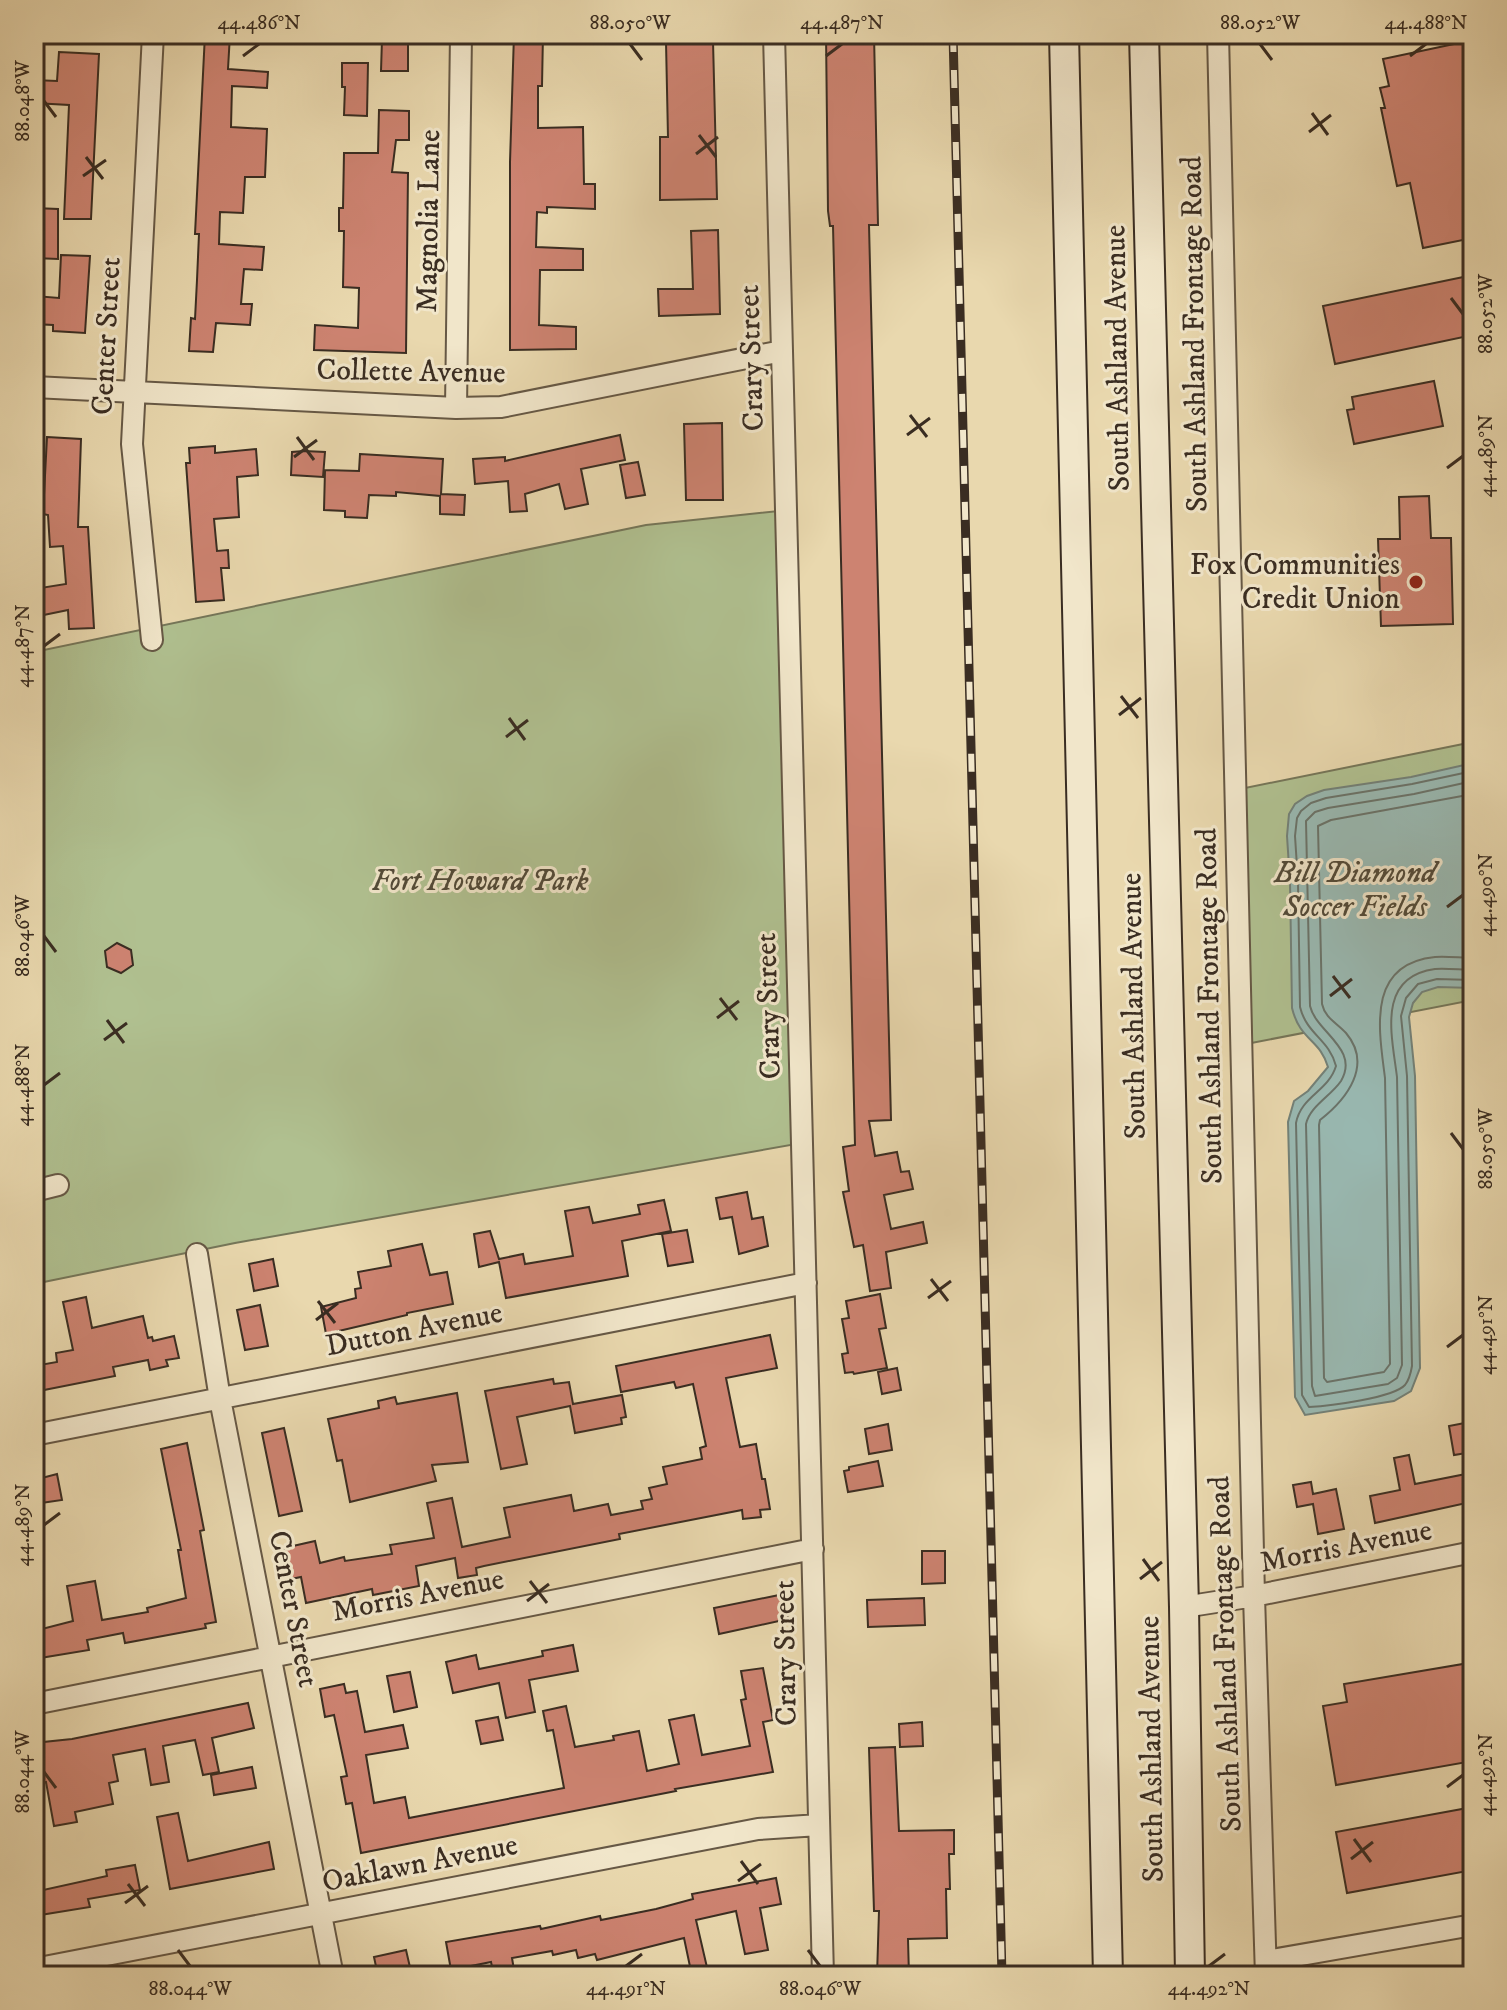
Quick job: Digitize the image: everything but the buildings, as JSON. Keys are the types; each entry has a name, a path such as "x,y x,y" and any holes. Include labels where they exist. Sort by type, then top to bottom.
{"main road":[{"name":"South Ashland Avenue","path":"1064,34 1108,1976"},
{"name":"South Ashland Avenue","path":"1144,34 1184,1607 1190,1976"}],"street":[{"name":"Center Street","path":"152,640 132,444 153,34"},
{"name":"Magnolia Lane","path":"456,408 461,34"},
{"name":"Crary Street","path":"774,34 823,1976"},
{"name":"South Ashland Frontage Road","path":"1218,34 1254,1596 1266,1969"},
{"name":"Collette Avenue","path":"34,387 456,408 501,407 782,351"},
{"path":"34,1191 58,1185"},
{"name":"Center Street","path":"197,1254 220,1399 333,1976"},
{"name":"Dutton Avenue","path":"34,1435 806,1283"},
{"name":"Morris Avenue","path":"34,1704 813,1549"},
{"name":"Morris Avenue","path":"1184,1607 1473,1552"},
{"name":"Oaklawn Avenue","path":"34,1969 758,1829 819,1825"},
{"path":"1266,1969 1473,1925"}],"green space":[{"name":"Fort Howard Park","path":"788,510 802,1143 235,1243 34,1284 34,652 646,525"},
{"name":"Bill Diamond Soccer Fields","path":"1473,742 1473,1000 1241,1045 1235,790"}],"water":[{"path":"1473,763 1473,988 1438,987 1422,992 1413,1003 1409,1017 1415,1076 1420,1368 1411,1391 1394,1401 1305,1415 1295,1397 1288,1122 1294,1101 1308,1091 1328,1067 1320,1051 1300,1027 1292,1008 1289,814 1295,804 1324,790 1411,777"}],"railway":[{"path":"953,34 1002,1976"}],"place":[{"name":"Fox Communities Credit Union","path":"1416,582"}]}
